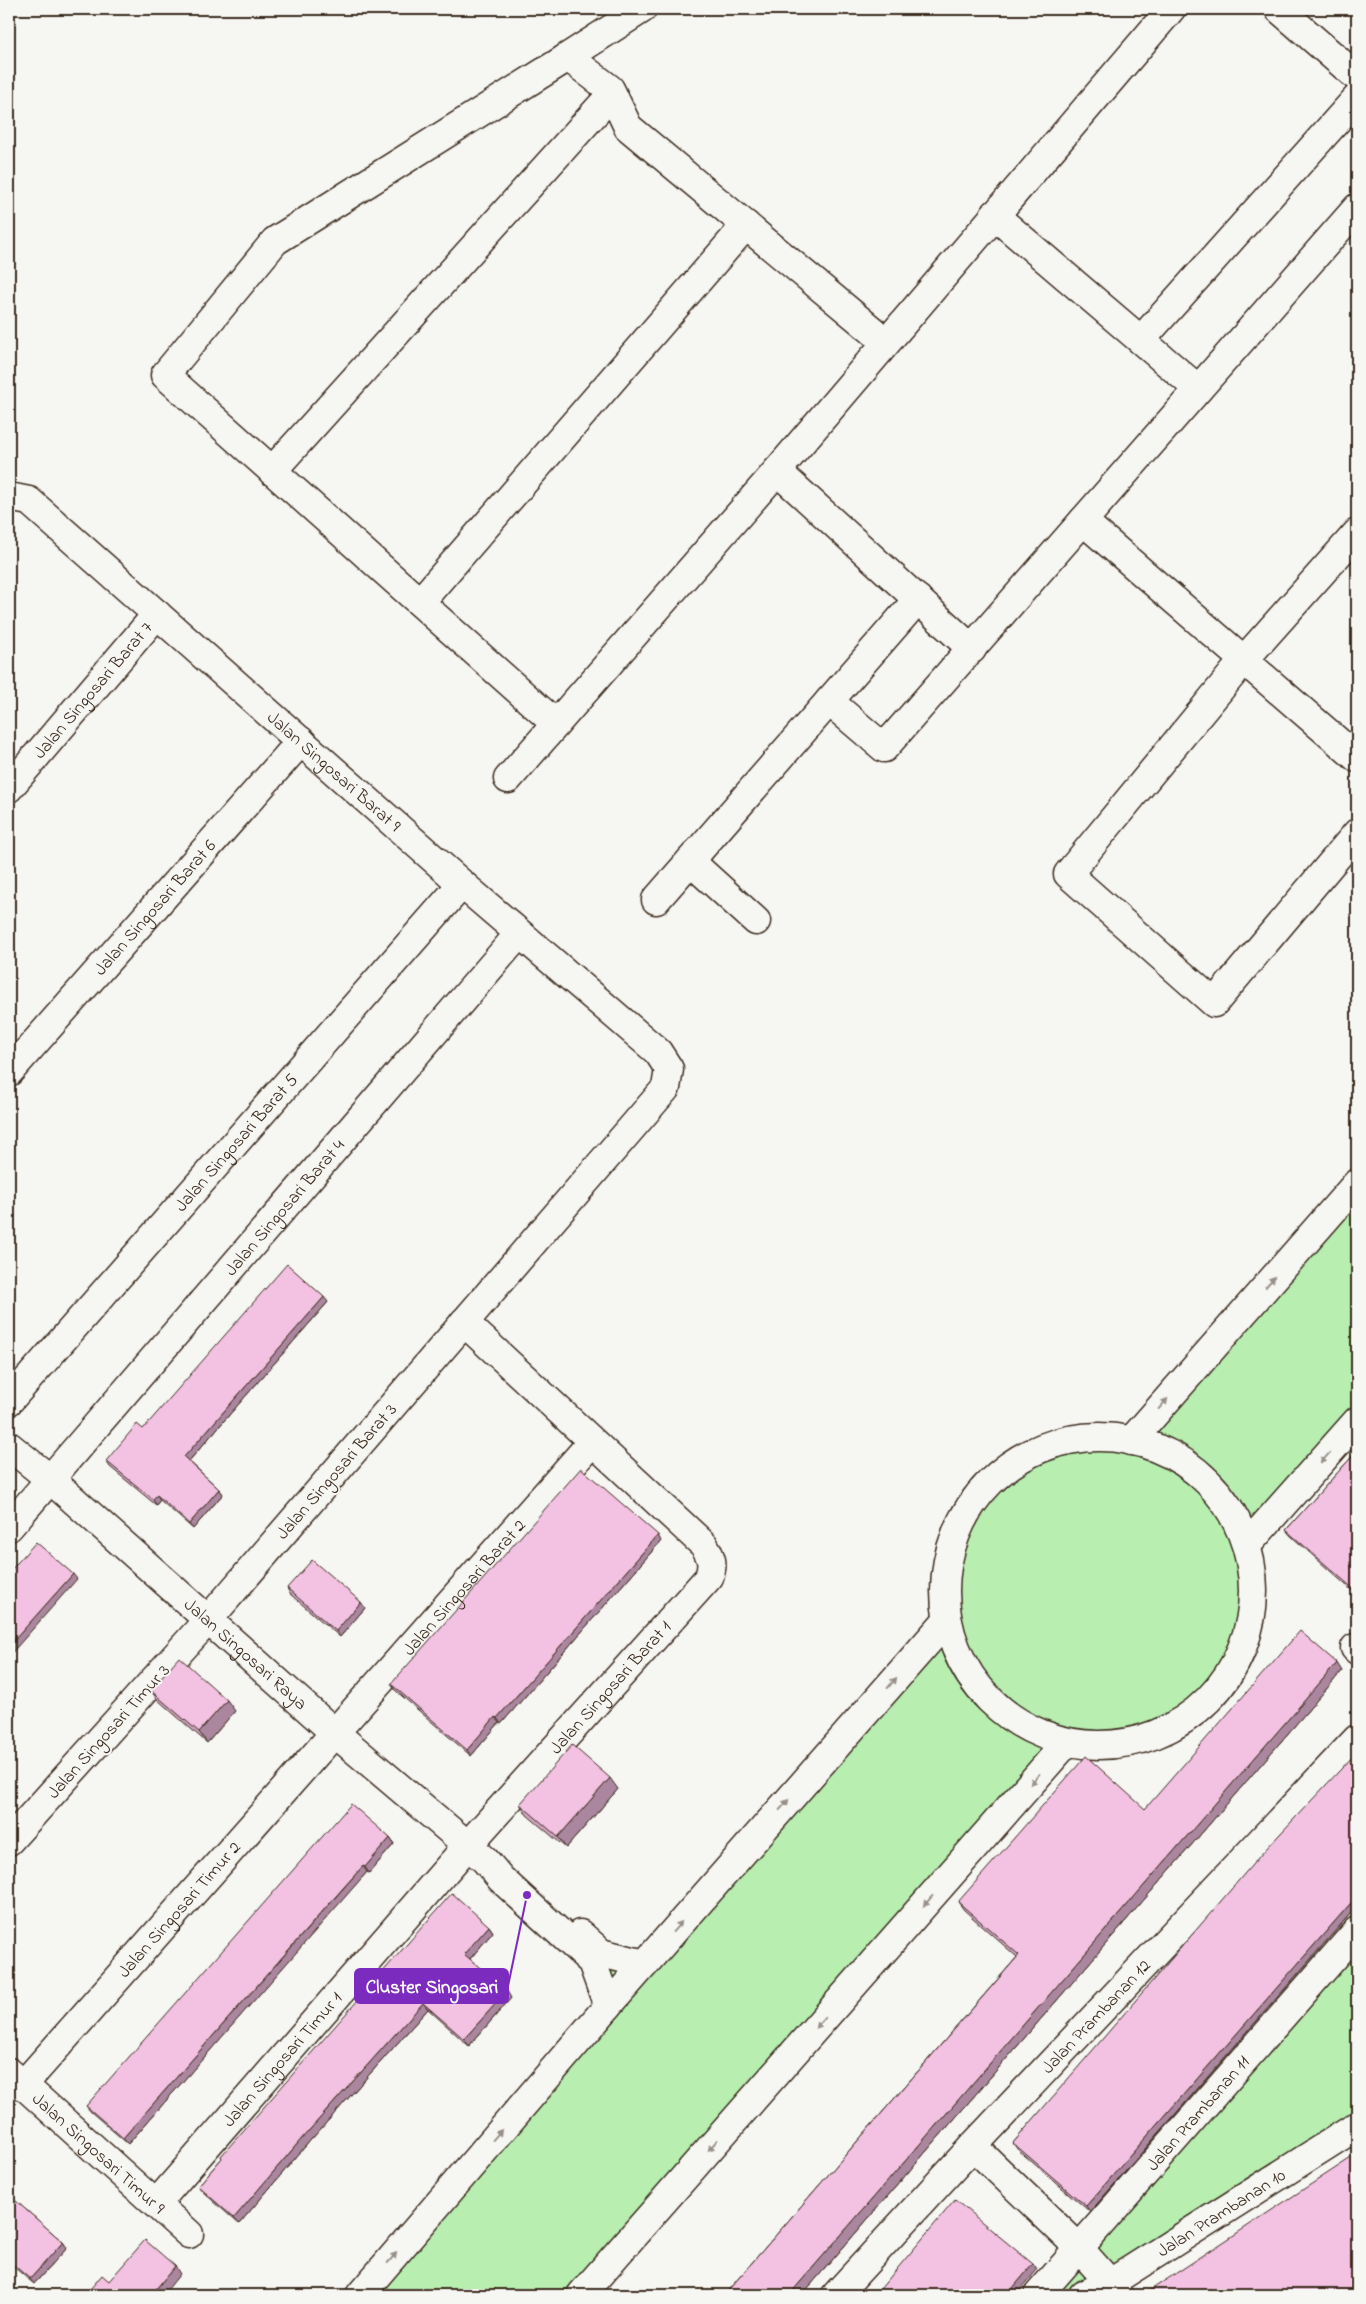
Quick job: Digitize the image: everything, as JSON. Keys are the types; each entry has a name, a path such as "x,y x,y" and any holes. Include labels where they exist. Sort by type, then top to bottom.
{"street":[{"path":"556,724 165,375 275,241 642,9"},
{"path":"508,779 777,471 1171,9"},
{"path":"1279,9 1357,77"},
{"path":"566,58 568,57 610,89 628,127 886,342"},
{"path":"272,471 612,94"},
{"path":"1141,340 1357,98"},
{"path":"829,701 884,748 1357,208"},
{"path":"994,215 1198,389"},
{"path":"420,602 746,225"},
{"path":"777,471 972,648"},
{"name":"Jalan Singosari Barat 9","path":"9,498 29,501 519,934 658,1052"},
{"path":"1083,522 1357,758"},
{"path":"1357,533 1244,660 1068,874 1221,1009 1357,834"},
{"path":"656,900 918,599"},
{"name":"Jalan Singosari Barat 7","path":"9,788 157,614"},
{"name":"Jalan Singosari Barat 6","path":"9,1072 301,741"},
{"path":"690,861 756,921"},
{"name":"Jalan Singosari Barat 5","path":"9,1401 462,884"},
{"name":"Jalan Singosari Barat 4","path":"9,1526 519,934"},
{"name":"Jalan Singosari Barat 3","path":"207,1621 666,1088 669,1069 658,1052"},
{"path":"1131,1441 1357,1182"},
{"path":"464,1322 592,1442"},
{"path":"1247,1545 1357,1421"},
{"path":"1101,1437 1131,1441 1158,1448 1198,1473 1222,1498 1236,1520 1247,1545 1252,1574 1253,1603 1250,1622 1238,1659 1222,1684 1202,1705 1179,1723 1153,1735 1125,1744 1096,1746 1067,1742 1038,1734 1012,1719 988,1700 969,1676 956,1650 947,1620 945,1590 948,1560 957,1531 972,1505 992,1482 1015,1463 1042,1449 1071,1440 1101,1437"},
{"name":"Jalan Singosari Barat 1","path":"477,1852 709,1577 713,1567 712,1558 704,1545 592,1442"},
{"name":"Jalan Singosari Barat 2","path":"335,1733 592,1442"},
{"name":"Jalan Singosari Raya","path":"9,1446 50,1480 335,1733 477,1852 507,1870 530,1889 597,1958"},
{"path":"360,2295 608,2006 947,1620"},
{"name":"Jalan Singosari Timur 3","path":"9,1841 207,1621"},
{"name":"Jalan Singosari Timur 2","path":"16,2078 335,1733"},
{"name":"Jalan Prambanan 12","path":"836,2295 973,2146 1357,1739"},
{"path":"581,2295 1067,1742"},
{"name":"Jalan Singosari Timur 1","path":"156,2204 477,1852"},
{"name":"Jalan Prambanan 11","path":"1038,2295 1356,1935"},
{"path":"608,2006 597,1958 645,1964"},
{"name":"Jalan Singosari Timur 9","path":"16,2078 189,2234"},
{"name":"Jalan Prambanan 10","path":"1083,2295 1114,2289 1357,2126"},
{"path":"973,2146 1078,2248 1114,2289"}],"green space":[{"path":"1357,1183 1357,1421 1247,1545 1253,1587 1249,1627 1241,1652 1213,1695 1194,1712 1172,1727 1149,1738 1110,1745 1088,1745 1067,1742 581,2295 360,2295 608,2006 592,1962 645,1964 947,1620 946,1582 949,1559 957,1534 969,1510 985,1490 1004,1472 1025,1457 1049,1446 1074,1439 1101,1437 1131,1441"},
{"path":"1357,1931 1357,2126 1083,2295 1038,2295"}],"building":[{"path":"287,1264 324,1297 184,1457 219,1489 189,1524 157,1495 153,1499 106,1461 137,1424 143,1429"},
{"path":"1357,1451 1357,1592 1286,1530"},
{"path":"581,1468 658,1535 467,1750 391,1684"},
{"path":"36,1542 73,1574 9,1646 9,1572"},
{"path":"312,1560 361,1602 336,1631 287,1588"},
{"path":"1300,1631 1337,1663 789,2295 724,2295 1019,1955 958,1902 1086,1756 1145,1809"},
{"path":"179,1657 227,1700 199,1732 150,1690"},
{"path":"572,1745 610,1778 558,1837 520,1804"},
{"path":"1357,1752 1357,1896 1086,2206 1013,2143 1264,1851"},
{"path":"351,1804 390,1838 365,1867 363,1866 344,1887 123,2138 86,2106"},
{"path":"452,1893 489,1926 464,1954 507,1991 464,2039 423,2003 304,2136 234,2218 198,2186 222,2158 221,2156"},
{"path":"1357,2154 1357,2295 1143,2295"},
{"path":"9,2195 63,2242 30,2279 9,2261"},
{"path":"955,2200 1033,2264 1007,2295 875,2295"},
{"path":"145,2240 175,2266 151,2295 85,2295 102,2275 109,2281"}],"place":[{"name":"Cluster Singosari","path":"527,1895"}]}
